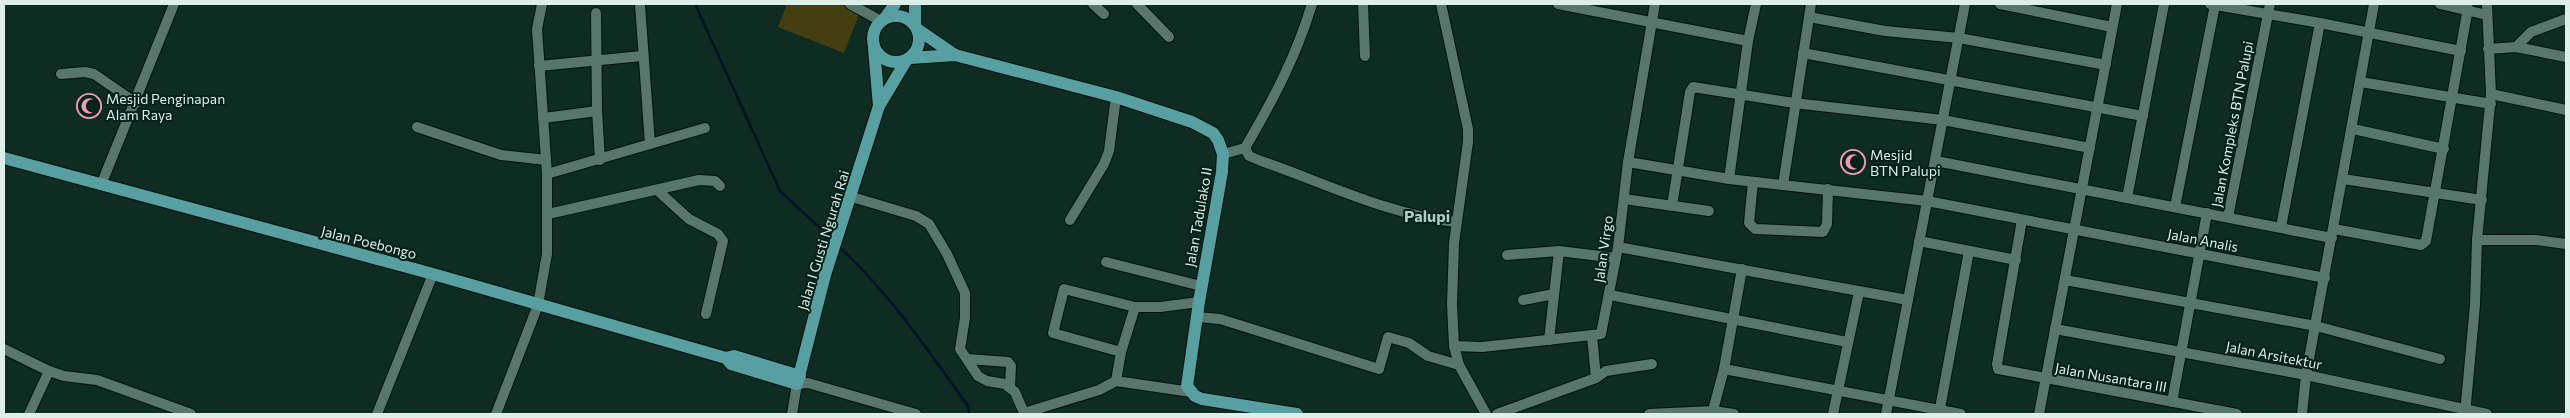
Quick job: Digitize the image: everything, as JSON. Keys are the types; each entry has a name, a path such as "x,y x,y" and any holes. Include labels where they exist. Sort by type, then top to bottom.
{"main road":[{"path":"895,4 872,35 874,49 884,60 891,62 908,59 918,48 915,4"},
{"path":"883,20 891,16 904,17 955,55"},
{"name":"Jalan I Gusti Ngurah Rai","path":"874,49 879,106"},
{"name":"Jalan Tadulako II","path":"908,59 955,55 1116,97 1205,128 1218,140 1223,154 1222,172 1187,381 1191,392"},
{"name":"Jalan I Gusti Ngurah Rai","path":"802,381 825,275 852,197 879,106 908,59"},
{"name":"Jalan Poebongo","path":"4,158 433,274 726,358 731,364 802,381"},
{"path":"1191,392 1202,399 1297,414"}],"street":[{"path":"101,185 136,103 174,4"},
{"path":"496,414 538,305 547,254 547,174 537,29 542,4"},
{"path":"850,4 883,20"},
{"path":"1093,4 1104,14"},
{"path":"1136,4 1169,37"},
{"path":"1223,154 1245,148 1287,74 1312,4"},
{"path":"1363,4 1365,56"},
{"path":"1441,4 1468,129 1468,152 1456,222 1452,304 1454,346 1459,365 1486,414"},
{"path":"1558,4 1748,41"},
{"name":"Jalan Virgo","path":"1592,336 1601,334 1603,330 1610,295 1628,162 1655,4"},
{"path":"1729,179 1748,41 1756,4"},
{"path":"1783,185 1794,103 1811,4"},
{"path":"1886,414 1965,4"},
{"path":"2000,4 2112,27"},
{"path":"2039,414 2117,4"},
{"path":"2127,198 2164,4"},
{"path":"2176,207 2213,4 2269,8 2320,22 2461,51"},
{"path":"2302,414 2306,375 2353,129 2374,4"},
{"path":"2440,4 2468,8 2487,15"},
{"path":"2465,412 2475,305 2477,240 2491,99 2487,4"},
{"path":"640,5 642,56 650,144"},
{"name":"Jalan Kompleks BTN Palupi","path":"1936,161 2228,216 2269,8"},
{"path":"2228,216 2281,227 2423,244 2428,238 2468,8"},
{"path":"596,13 596,111 600,160"},
{"path":"1809,16 1885,31 1959,38 2106,65"},
{"path":"2516,47 2531,32 2566,19"},
{"path":"2281,227 2320,22"},
{"path":"2488,49 2516,47 2566,57"},
{"path":"1803,54 2143,116"},
{"path":"539,66 642,56"},
{"path":"60,74 85,72 94,74 136,103"},
{"path":"2361,82 2452,98 2491,99 2566,110"},
{"path":"1672,206 1690,89 1693,87 1794,103 1943,120 2090,148"},
{"path":"1070,220 1104,164 1109,151 1116,97"},
{"path":"544,118 596,111"},
{"path":"417,127 501,155 546,160"},
{"path":"547,174 705,128"},
{"path":"2353,129 2444,149"},
{"path":"1245,148 1250,156 1383,205 1422,217 1456,222"},
{"path":"1628,162 1677,172 1729,179 1927,201 2074,230"},
{"path":"2343,179 2482,200"},
{"path":"548,214 699,180 715,181 720,186"},
{"path":"1753,182 1749,223 1755,229 1823,232 1827,224 1828,189"},
{"path":"657,190 689,219 718,234 724,241 706,314"},
{"path":"852,197 916,216 929,224 947,254 965,293 965,318 960,349 978,376 987,381 1010,387 1015,392 1024,412 1099,390 1116,381 1191,392"},
{"path":"1624,199 1709,211"},
{"name":"Jalan Nusantara III","path":"2172,402 2207,213"},
{"path":"2022,220 1997,367 2000,371 2045,379"},
{"name":"Jalan Analis","path":"2074,230 2325,278"},
{"path":"2477,240 2536,240 2566,244"},
{"path":"1919,241 2016,260"},
{"path":"1618,247 1908,300"},
{"path":"1550,340 1559,251"},
{"path":"1507,255 1559,251 1616,258"},
{"path":"1939,412 1969,251"},
{"path":"1106,262 1202,286"},
{"path":"1713,412 1724,370 1742,269"},
{"path":"377,414 433,274"},
{"path":"2065,280 2316,326 2440,358"},
{"path":"1121,352 1053,333 1063,290 1135,307 1160,307 1199,302"},
{"path":"1833,414 1859,292"},
{"path":"1523,300 1554,294"},
{"path":"1610,295 1676,310 1733,319 1848,342"},
{"path":"1116,381 1121,352 1135,307"},
{"path":"1197,317 1220,319 1379,369 1388,337 1409,343 1428,356 1459,365"},
{"name":"Jalan Arsitektur","path":"2055,329 2306,375 2441,410 2487,414"},
{"path":"1454,346 1482,347 1592,336 1596,378"},
{"path":"4,349 64,376 97,380 191,414"},
{"path":"968,359 1008,362 1011,366 1010,387"},
{"path":"1497,414 1596,378 1606,371 1652,364"},
{"path":"1724,370 1838,389 1939,412 1961,414"},
{"path":"29,414 50,371"},
{"name":"Jalan Nusantara III","path":"2045,379 2172,402 2207,411 2237,414"},
{"path":"792,414 802,381 916,414"},
{"path":"1649,414 1713,412 1734,414"}],"shaded area":[{"path":"787,4 848,4 861,9 844,53 778,27"}],"waterway":[{"path":"695,4 780,191 832,239"},
{"path":"839,247 858,265 908,323 968,406 969,414"}],"place":[{"name":"Mesjid Penginapan Alam Raya","path":"89,106"},
{"name":"Mesjid BTN Palupi","path":"1853,162"}],"district":[{"name":"Palupi","path":"1427,215"}]}
